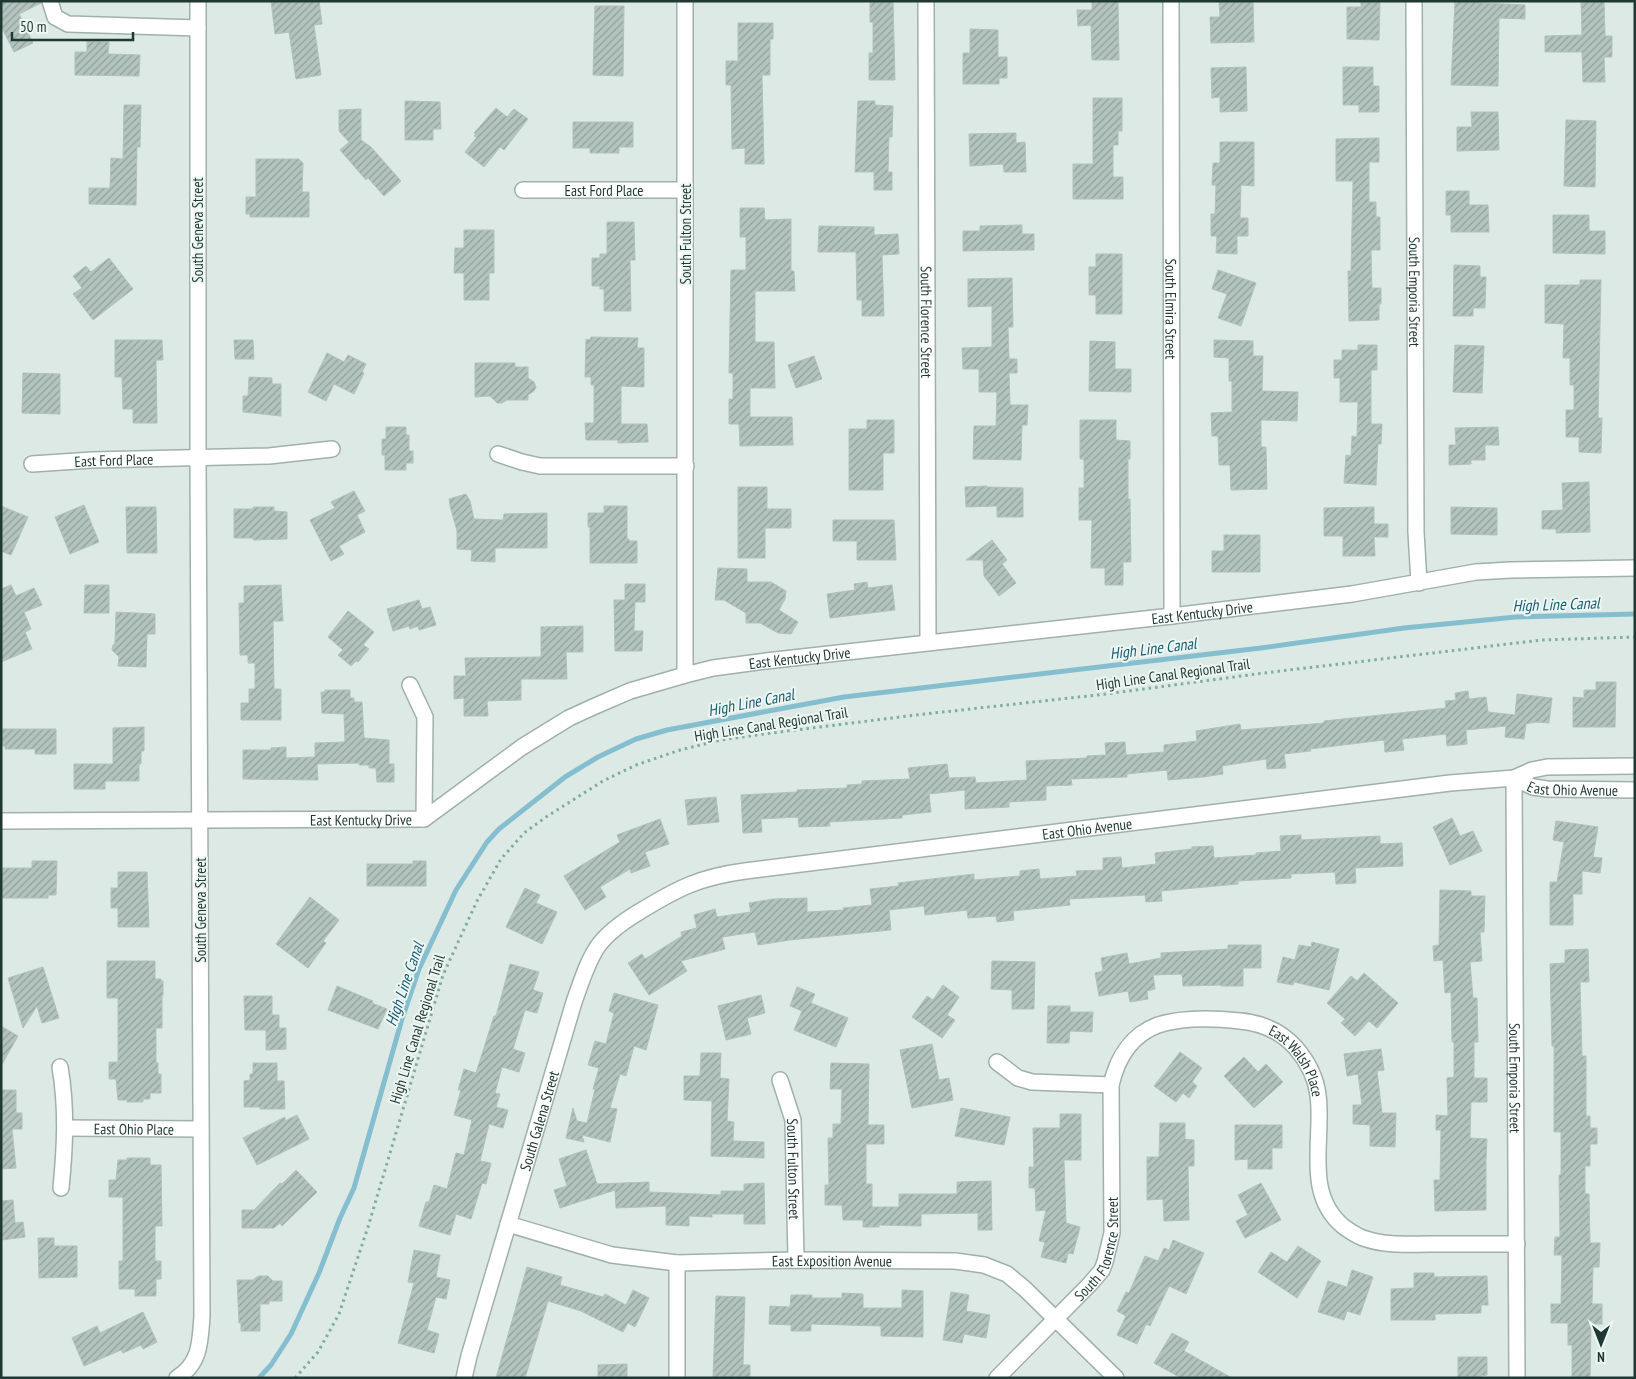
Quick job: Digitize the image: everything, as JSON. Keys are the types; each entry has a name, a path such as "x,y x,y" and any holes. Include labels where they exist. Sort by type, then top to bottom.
{"street":[{"path":"50,1 55,17 68,24 198,28"},
{"name":"South Geneva Street","path":"178,1378 195,1362 199,1348 202,1316 198,1"},
{"name":"South Fulton Street","path":"685,1 685,675"},
{"name":"South Florence Street","path":"926,1 928,642"},
{"name":"South Elmira Street","path":"1171,1 1172,616"},
{"name":"South Emporia Street","path":"1414,1 1416,522 1419,583"},
{"name":"East Ford Place","path":"523,190 685,190"},
{"path":"198,458 269,456 332,449"},
{"path":"498,454 540,466 686,466"},
{"name":"East Ford Place","path":"32,464 92,460 198,458"},
{"name":"East Kentucky Drive","path":"1,821 424,819 522,747 569,718 630,691 685,675 736,664 1362,593 1476,572 1635,568"},
{"path":"410,685 425,717 424,819"},
{"name":"East Ohio Avenue","path":"664,896 699,880 746,870 1450,782 1514,778 1532,770 1547,767 1635,766"},
{"name":"South Emporia Street","path":"1514,778 1517,1378"},
{"name":"East Ohio Avenue","path":"1514,778 1533,787 1547,789 1635,790"},
{"name":"South Galena Street","path":"464,1378 468,1356 574,1002 586,969 598,947 609,933 664,896"},
{"name":"East Walsh Place","path":"1111,1085 1119,1060 1125,1050 1140,1034 1152,1027 1173,1021 1217,1019 1246,1022 1272,1028 1283,1035 1302,1054 1314,1079 1319,1104 1319,1188 1325,1203 1335,1219 1354,1234 1367,1240 1379,1242 1403,1244 1517,1244"},
{"path":"996,1062 1018,1078 1032,1082 1111,1085"},
{"path":"60,1067 64,1090 66,1128 61,1188"},
{"name":"South Fulton Street","path":"780,1080 793,1120 796,1260"},
{"name":"South Florence Street","path":"997,1378 1098,1275 1105,1262 1110,1245 1112,1222 1111,1085"},
{"name":"East Ohio Place","path":"66,1128 200,1129"},
{"name":"East Exposition Avenue","path":"508,1224 612,1255 676,1263 796,1260 955,1262 984,1265 999,1270 1014,1279 1116,1378"},
{"path":"676,1263 677,1378"}],"path":[{"name":"High Line Canal Regional Trail","path":"295,1378 318,1352 339,1314 368,1227 443,975 477,900 501,859 524,833 603,781 636,765 680,750 721,740 1542,640 1635,637"}],"building":[{"path":"1,1 41,1 41,3 19,14 33,43 14,52 1,26"},
{"path":"271,1 319,1 322,24 314,25 321,75 296,79 289,32 275,34"},
{"path":"870,1 893,1 895,80 869,80 869,53 873,53 873,22 870,22"},
{"path":"1092,1 1118,1 1119,60 1092,60 1091,25 1078,26 1077,10 1092,10"},
{"path":"1219,1 1253,1 1254,42 1211,43 1210,17 1220,17"},
{"path":"1455,1 1525,5 1525,19 1499,18 1498,86 1451,85"},
{"path":"1581,1 1604,1 1605,36 1612,36 1612,57 1604,57 1605,82 1583,82 1582,52 1545,52 1545,36 1582,35"},
{"path":"1361,2 1380,2 1379,40 1347,39 1347,7 1361,7"},
{"path":"595,6 624,6 623,76 593,75"},
{"path":"738,23 773,23 773,39 770,39 770,75 762,75 764,164 745,164 745,148 732,149 731,85 726,85 726,61 738,61"},
{"path":"970,29 998,30 998,57 1007,57 1007,78 999,78 999,84 963,84 963,53 970,53"},
{"path":"87,41 109,42 108,54 140,55 139,76 75,75 75,52 87,52"},
{"path":"1246,67 1247,111 1220,112 1220,97 1212,98 1211,68"},
{"path":"1343,67 1373,67 1373,86 1379,86 1379,112 1359,112 1359,105 1343,105"},
{"path":"1093,98 1122,98 1122,131 1118,131 1118,145 1113,145 1113,177 1123,177 1123,199 1073,199 1073,164 1093,164"},
{"path":"405,101 440,102 441,129 433,129 433,140 405,140"},
{"path":"858,101 875,101 875,105 893,106 892,137 889,137 888,172 892,172 892,190 874,190 874,172 855,172"},
{"path":"124,105 141,105 140,147 137,147 136,205 89,204 89,188 110,188 111,158 123,159"},
{"path":"496,108 507,117 514,109 528,119 504,150 500,147 484,167 465,152 477,137 474,136 476,134 474,133"},
{"path":"361,109 361,140 371,147 401,181 384,196 368,178 366,180 340,150 349,142 339,131 339,110"},
{"path":"1471,112 1498,112 1499,150 1457,151 1457,127 1472,127"},
{"path":"1566,120 1596,121 1595,187 1564,186"},
{"path":"573,122 633,122 633,147 619,147 619,153 590,153 590,148 573,148"},
{"path":"1016,133 1016,143 1025,142 1026,172 1004,172 1003,164 970,166 969,134"},
{"path":"1379,138 1379,162 1369,162 1369,202 1376,202 1376,217 1380,217 1380,250 1371,250 1372,288 1381,288 1379,320 1349,321 1348,271 1351,271 1353,181 1336,181 1336,139"},
{"path":"1220,142 1254,142 1254,186 1241,185 1240,218 1248,218 1248,236 1237,236 1237,254 1216,253 1217,236 1211,236 1211,214 1215,214 1216,185 1212,185 1213,163 1220,163"},
{"path":"256,159 299,159 303,163 302,192 309,192 309,217 250,217 250,214 246,214 246,197 256,197"},
{"path":"1446,191 1469,191 1469,205 1488,205 1489,232 1451,232 1451,215 1446,215"},
{"path":"740,208 764,208 765,220 791,219 791,271 794,271 795,291 755,291 755,342 774,342 775,388 750,388 750,417 792,417 793,445 740,446 739,424 729,424 729,399 733,399 733,373 729,373 731,270 746,270 746,237 740,237"},
{"path":"1553,215 1589,215 1589,231 1605,231 1605,254 1553,253"},
{"path":"607,222 634,222 635,260 630,260 631,311 604,311 604,289 600,289 600,286 592,286 592,258 600,258 600,254 607,254"},
{"path":"1022,225 1022,234 1034,234 1034,250 963,251 963,231 980,231 980,226"},
{"path":"819,226 874,227 874,235 898,234 899,254 882,255 884,316 862,316 862,300 857,300 856,252 818,252"},
{"path":"464,230 494,230 494,273 489,273 489,300 464,300 464,273 454,273 455,248 464,248"},
{"path":"1096,254 1122,254 1122,314 1096,314 1096,295 1089,295 1089,267 1096,267"},
{"path":"109,258 133,289 93,320 73,294 82,288 73,276 86,266 91,272"},
{"path":"1454,265 1480,266 1480,277 1486,277 1485,308 1473,308 1473,316 1453,316"},
{"path":"1218,270 1256,283 1241,326 1218,318 1227,294 1212,289"},
{"path":"1012,278 1013,327 1008,327 1009,359 1017,359 1017,373 1009,373 1010,405 1028,405 1027,425 1022,425 1021,460 973,459 974,426 996,426 997,392 979,392 979,369 963,369 962,348 992,347 992,306 968,307 968,279"},
{"path":"1580,280 1601,280 1598,418 1602,418 1601,453 1579,452 1579,437 1566,437 1566,410 1574,410 1574,385 1570,385 1570,358 1563,358 1564,324 1545,323 1545,285 1580,285"},
{"path":"591,337 638,338 637,348 644,348 644,387 621,386 621,424 647,424 648,442 618,443 618,440 586,440 585,423 594,423 594,385 591,385 591,377 585,377 586,339 590,340"},
{"path":"115,340 162,340 163,360 156,360 157,423 133,423 133,409 123,409 122,377 115,377"},
{"path":"234,340 253,340 254,359 235,359"},
{"path":"1214,340 1253,341 1253,356 1263,356 1262,391 1298,392 1297,421 1261,420 1261,447 1266,447 1267,489 1231,490 1230,465 1219,465 1218,436 1212,436 1211,413 1232,412 1232,381 1229,381 1229,358 1214,357"},
{"path":"1090,341 1115,342 1115,369 1131,369 1131,392 1089,391"},
{"path":"1358,345 1377,345 1377,370 1371,370 1371,424 1382,424 1381,444 1378,444 1376,485 1344,483 1346,455 1351,456 1352,436 1357,437 1358,402 1340,402 1340,378 1334,378 1334,360 1342,360 1342,350 1358,350"},
{"path":"1455,345 1484,346 1482,393 1453,392"},
{"path":"327,353 344,362 348,355 366,364 354,394 334,384 326,401 308,392"},
{"path":"814,356 822,379 796,388 788,365"},
{"path":"475,363 515,363 515,367 528,367 528,378 534,382 536,387 528,395 528,400 507,400 497,403 490,396 475,397"},
{"path":"23,373 60,374 60,414 22,413"},
{"path":"249,377 272,378 272,384 281,384 281,416 243,412 243,396 248,396"},
{"path":"867,420 894,420 894,453 883,453 883,490 849,490 849,429 867,429"},
{"path":"1080,420 1116,420 1116,440 1130,441 1128,499 1130,499 1131,562 1123,562 1123,585 1105,585 1105,568 1091,568 1092,520 1079,520 1079,488 1084,488 1084,459 1080,459"},
{"path":"386,427 406,427 406,435 409,435 409,451 413,451 413,463 406,463 406,470 385,470 385,455 382,455 382,439 386,439"},
{"path":"1498,427 1499,445 1485,445 1485,460 1471,460 1471,464 1449,465 1449,445 1456,445 1455,428"},
{"path":"1589,482 1590,532 1556,533 1556,529 1542,529 1542,511 1563,510 1562,483"},
{"path":"738,487 767,487 767,509 791,509 791,528 765,528 765,558 738,558"},
{"path":"965,487 1023,488 1023,517 997,517 997,506 966,507"},
{"path":"354,491 365,511 357,515 365,532 339,546 344,554 331,561 310,520 335,508 331,502"},
{"path":"466,494 470,501 474,519 503,520 504,514 547,513 547,548 495,548 495,562 471,561 472,550 457,549 457,531 449,499"},
{"path":"84,505 99,542 70,554 55,517"},
{"path":"1,506 28,517 11,555 1,551"},
{"path":"604,506 627,506 627,539 629,541 637,541 637,563 590,563 588,513 604,513"},
{"path":"126,507 156,507 157,553 127,553"},
{"path":"253,507 274,507 274,511 287,512 287,539 253,540 253,538 234,538 234,509 253,509"},
{"path":"1374,507 1374,524 1388,524 1388,537 1374,537 1375,556 1343,556 1343,536 1324,536 1324,508"},
{"path":"1451,507 1497,508 1497,535 1451,534"},
{"path":"833,520 894,520 896,560 857,560 857,541 833,541"},
{"path":"1224,535 1260,535 1260,572 1212,572 1212,551 1224,551"},
{"path":"992,540 1007,560 1002,564 1016,583 999,596 984,576 983,560 966,560"},
{"path":"718,568 747,569 747,582 771,582 786,591 785,599 779,610 798,622 791,634 778,633 760,623 746,623 746,613 724,600 715,600"},
{"path":"867,582 868,588 892,585 895,610 830,618 827,594 855,590 854,584"},
{"path":"625,584 645,584 645,602 635,602 634,631 643,631 642,651 615,651 614,600 625,600"},
{"path":"11,585 16,596 34,588 42,605 24,612 31,629 25,632 32,649 1,662 1,589"},
{"path":"85,585 109,585 109,613 84,613"},
{"path":"281,585 283,621 273,621 274,689 281,689 281,720 241,720 241,703 249,703 249,689 255,689 255,663 248,663 248,655 240,655 239,603 244,603 244,586"},
{"path":"419,600 422,609 430,607 436,625 419,630 418,626 410,629 409,626 393,631 387,609"},
{"path":"348,611 374,632 363,645 369,649 358,662 356,661 351,666 338,655 343,650 328,637"},
{"path":"116,612 155,614 155,634 147,634 146,667 118,666 119,657 112,650 115,643"},
{"path":"583,626 583,652 566,652 567,679 521,679 521,700 487,701 488,716 464,716 464,698 454,699 454,676 466,676 465,658 541,657 541,627"},
{"path":"1596,682 1616,682 1615,727 1573,727 1573,697 1584,698 1584,690 1596,690"},
{"path":"325,690 350,690 350,698 354,698 354,702 362,702 364,738 389,740 389,764 394,764 394,782 377,782 376,768 369,768 369,765 359,765 359,763 317,764 318,780 243,779 243,750 271,750 271,748 286,747 286,758 315,757 315,743 345,742 344,714 322,713 321,692 325,692"},
{"path":"1468,691 1469,699 1486,697 1488,712 1515,715 1517,694 1552,698 1549,723 1535,722 1526,724 1524,739 1505,737 1506,726 1466,730 1467,744 1447,746 1446,734 1402,739 1404,750 1385,752 1384,740 1310,749 1311,751 1284,754 1286,768 1267,769 1266,759 1222,766 1223,774 1203,777 1168,780 1167,770 1127,774 1127,777 1071,779 1072,785 1046,786 1046,800 1009,802 1009,807 965,809 965,790 929,794 931,812 902,815 902,818 829,822 830,826 799,827 798,817 761,819 762,832 743,833 741,795 847,788 847,785 862,784 862,781 910,779 908,768 947,764 949,778 975,777 976,783 1027,780 1026,761 1087,758 1087,756 1106,755 1105,743 1125,742 1126,755 1164,752 1164,745 1197,741 1196,731 1240,724 1241,730 1324,723 1324,721 1446,708 1445,701 1456,700 1455,693"},
{"path":"144,727 144,751 141,751 139,781 105,781 105,789 74,789 74,764 113,764 113,728"},
{"path":"1,729 56,729 56,754 35,754 35,749 5,749 5,746 1,746"},
{"path":"716,797 719,822 688,825 685,800"},
{"path":"1452,818 1460,836 1473,831 1482,851 1450,865 1433,827"},
{"path":"660,819 669,844 645,852 650,866 631,873 630,869 600,887 606,897 585,910 564,876 620,842 617,835"},
{"path":"1556,821 1598,827 1593,857 1602,858 1600,873 1582,871 1582,894 1573,894 1573,925 1550,925 1550,882 1557,882 1564,842 1553,840"},
{"path":"1301,835 1301,840 1380,836 1380,844 1402,843 1403,866 1355,868 1356,883 1336,884 1335,872 1291,874 1291,878 1238,881 1238,884 1161,891 1162,901 1146,902 1145,895 1069,899 1070,905 1013,911 1014,920 997,922 996,916 968,918 967,910 925,915 924,906 889,910 891,930 758,945 755,932 722,937 725,949 681,961 687,971 649,995 628,963 642,954 645,959 682,936 681,932 697,928 694,915 715,909 717,917 751,912 749,903 773,899 807,898 807,912 844,910 843,908 872,905 870,889 899,886 898,883 974,874 974,880 1020,876 1020,871 1039,869 1040,879 1077,876 1076,871 1103,870 1103,858 1121,857 1122,868 1156,864 1155,853 1192,849 1192,847 1213,846 1214,858 1256,855 1256,853 1281,851 1280,836"},
{"path":"32,861 57,861 56,895 48,895 48,898 1,898 1,868 32,868"},
{"path":"413,861 426,861 426,886 367,886 367,864 413,864"},
{"path":"118,872 147,872 149,927 118,927 118,908 111,908 111,888 118,888"},
{"path":"525,888 540,895 536,903 557,912 542,944 506,927"},
{"path":"1440,890 1471,891 1471,896 1485,896 1484,932 1480,932 1482,961 1470,962 1473,998 1477,998 1478,1042 1474,1042 1474,1078 1487,1078 1487,1102 1471,1102 1470,1138 1487,1139 1486,1210 1435,1211 1434,1180 1440,1180 1441,1130 1436,1130 1436,1115 1448,1116 1447,1078 1454,1077 1451,992 1445,993 1443,960 1434,961 1433,946 1439,945"},
{"path":"310,897 339,920 323,941 326,943 308,968 276,944"},
{"path":"1312,942 1339,949 1329,990 1294,982 1293,985 1277,982 1283,957 1295,960 1299,945 1311,947"},
{"path":"1228,945 1261,945 1261,968 1243,968 1243,986 1183,986 1182,974 1153,975 1155,989 1147,991 1148,999 1130,1002 1128,991 1099,996 1095,973 1103,971 1101,958 1127,953 1129,964 1161,958 1161,953 1228,949"},
{"path":"1588,949 1589,982 1580,982 1582,1056 1586,1056 1586,1116 1590,1116 1590,1128 1597,1128 1597,1144 1590,1144 1590,1166 1585,1166 1585,1194 1589,1194 1590,1243 1600,1243 1599,1267 1593,1267 1592,1304 1602,1304 1602,1324 1591,1324 1590,1378 1572,1378 1572,1345 1568,1345 1568,1323 1551,1323 1551,1304 1561,1304 1562,1255 1554,1255 1555,1237 1560,1237 1559,1175 1561,1175 1561,1132 1554,1132 1554,1046 1552,1046 1550,964 1565,963 1565,950"},
{"path":"107,961 155,961 155,979 163,981 162,1028 156,1028 156,1062 158,1063 158,1074 161,1074 161,1093 150,1093 150,1099 143,1099 143,1102 118,1100 116,1079 109,1079 109,1062 118,1062 118,998 107,998"},
{"path":"992,961 1035,962 1034,1009 1012,1009 1012,990 991,989"},
{"path":"510,964 539,972 533,990 543,993 537,1013 525,1010 513,1049 525,1053 519,1072 502,1067 495,1093 500,1094 496,1107 508,1110 503,1128 489,1124 480,1161 491,1163 486,1184 482,1183 471,1219 456,1214 450,1235 419,1226 426,1202 429,1202 434,1185 447,1189 456,1153 464,1155 472,1120 454,1115 461,1090 458,1090 464,1069 476,1073 494,1016 496,1016"},
{"path":"43,967 59,1018 42,1023 37,1006 23,1028 8,978"},
{"path":"1364,973 1398,1003 1377,1028 1369,1021 1355,1036 1341,1023 1345,1019 1327,1003 1351,976 1357,981"},
{"path":"943,985 959,997 947,1015 955,1020 942,1038 912,1017 927,996 933,1000"},
{"path":"337,986 387,1009 378,1029 328,1010"},
{"path":"797,987 815,994 811,1003 848,1018 836,1047 794,1030 802,1011 790,1006"},
{"path":"614,993 658,1005 646,1050 634,1046 626,1076 620,1074 610,1108 617,1109 610,1142 582,1135 584,1142 566,1138 573,1108 577,1121 587,1123 599,1068 588,1065 595,1041 606,1044 614,1013 609,1011"},
{"path":"761,995 765,1013 747,1018 751,1034 726,1040 718,1006"},
{"path":"244,996 272,996 272,1015 279,1015 279,1028 286,1028 286,1049 266,1050 266,1030 245,1030"},
{"path":"1048,1006 1070,1006 1070,1012 1093,1012 1092,1032 1070,1031 1069,1043 1047,1043"},
{"path":"1,1026 18,1036 1,1066"},
{"path":"932,1044 939,1080 949,1078 953,1100 912,1108 900,1050"},
{"path":"1381,1049 1384,1070 1377,1071 1382,1113 1396,1113 1395,1147 1370,1146 1370,1125 1353,1124 1353,1105 1362,1105 1358,1074 1347,1076 1344,1054"},
{"path":"1180,1052 1202,1068 1192,1082 1197,1086 1189,1098 1183,1093 1176,1102 1154,1086"},
{"path":"701,1053 721,1053 720,1078 729,1079 727,1121 734,1122 733,1141 764,1142 764,1158 711,1156 712,1101 684,1100 684,1076 700,1076"},
{"path":"1244,1057 1258,1072 1266,1064 1283,1082 1254,1108 1224,1076"},
{"path":"253,1063 277,1063 277,1081 284,1081 285,1109 244,1107 244,1081 250,1080 250,1074 253,1074"},
{"path":"831,1063 869,1064 868,1125 884,1125 884,1144 866,1144 866,1184 872,1184 872,1207 899,1207 899,1194 957,1194 957,1182 991,1181 992,1230 978,1230 978,1213 921,1214 921,1226 879,1225 879,1227 863,1227 863,1220 843,1220 842,1205 825,1205 825,1185 829,1185 828,1138 833,1138 833,1124 841,1124 842,1089 830,1089"},
{"path":"1,1090 16,1090 16,1113 22,1113 22,1129 12,1129 16,1168 1,1169"},
{"path":"961,1108 1010,1117 1004,1145 955,1136"},
{"path":"1060,1114 1081,1114 1081,1160 1064,1160 1066,1223 1080,1227 1073,1254 1068,1253 1066,1263 1041,1257 1045,1242 1039,1241 1046,1210 1036,1211 1035,1188 1029,1188 1029,1167 1034,1167 1033,1128 1060,1128"},
{"path":"297,1115 309,1139 257,1165 243,1138 285,1117 285,1121"},
{"path":"1160,1123 1185,1123 1185,1139 1194,1140 1194,1166 1188,1166 1189,1220 1164,1221 1163,1199 1147,1200 1147,1157 1159,1157"},
{"path":"1235,1125 1282,1125 1282,1148 1272,1148 1272,1169 1248,1169 1248,1159 1235,1160"},
{"path":"586,1150 597,1184 649,1182 649,1192 721,1195 721,1191 744,1191 744,1184 764,1183 765,1224 744,1224 744,1214 712,1214 712,1217 689,1216 689,1226 666,1225 666,1206 616,1208 615,1190 560,1208 554,1190 567,1186 559,1159"},
{"path":"127,1158 150,1158 150,1165 161,1165 162,1226 155,1226 155,1261 161,1261 161,1279 156,1279 156,1296 135,1296 135,1289 119,1289 119,1261 123,1261 123,1197 109,1197 109,1180 116,1180 118,1160 127,1160"},
{"path":"296,1170 317,1192 282,1226 280,1223 274,1228 242,1228 242,1210 254,1210 280,1183 282,1184"},
{"path":"1261,1183 1281,1220 1245,1238 1236,1221 1248,1215 1238,1195"},
{"path":"13,1200 15,1223 23,1222 25,1237 1,1240 1,1201"},
{"path":"38,1238 54,1238 54,1246 77,1246 77,1277 39,1278"},
{"path":"1173,1240 1204,1253 1186,1294 1169,1286 1150,1326 1146,1324 1137,1344 1117,1335 1126,1316 1117,1311 1126,1292 1129,1293 1145,1256 1158,1261 1164,1248 1169,1250"},
{"path":"1298,1246 1321,1261 1297,1298 1258,1272 1271,1252 1287,1262"},
{"path":"414,1250 440,1255 436,1277 450,1280 446,1299 436,1297 427,1330 439,1334 434,1353 398,1343 414,1283 408,1282"},
{"path":"527,1267 562,1277 560,1285 603,1297 605,1294 626,1305 633,1290 649,1298 635,1327 628,1323 623,1332 581,1311 548,1301 525,1378 496,1378"},
{"path":"1352,1270 1373,1277 1360,1315 1347,1311 1344,1320 1318,1312 1328,1281 1347,1287"},
{"path":"1414,1273 1434,1273 1434,1277 1487,1276 1488,1305 1481,1305 1481,1313 1435,1314 1435,1320 1391,1320 1391,1289 1414,1288"},
{"path":"258,1276 268,1276 273,1281 282,1281 282,1301 269,1301 269,1304 260,1304 260,1331 241,1331 237,1280 253,1280"},
{"path":"902,1290 923,1291 923,1337 881,1336 881,1326 811,1324 811,1331 791,1331 791,1325 769,1324 770,1306 790,1307 791,1295 812,1295 812,1298 842,1298 842,1293 863,1294 863,1308 902,1308"},
{"path":"951,1292 969,1295 966,1311 990,1315 986,1338 964,1334 962,1343 943,1340"},
{"path":"716,1296 745,1297 743,1365 750,1365 750,1378 713,1378"},
{"path":"143,1312 157,1342 143,1349 141,1345 123,1353 121,1350 84,1366 72,1338 97,1326 100,1333"},
{"path":"1172,1333 1189,1342 1184,1351 1232,1378 1181,1378 1154,1363"},
{"path":"1458,1357 1487,1357 1487,1375 1480,1376 1480,1378 1458,1378"},
{"path":"627,1364 627,1378 598,1378 598,1365"}],"waterway":[{"name":"High Line Canal","path":"259,1378 271,1365 291,1334 319,1273 340,1218 354,1188 402,1019 419,969 456,890 487,842 499,829 565,777 598,757 636,739 667,730 844,697 1261,648 1404,628 1516,617 1635,614"}]}
